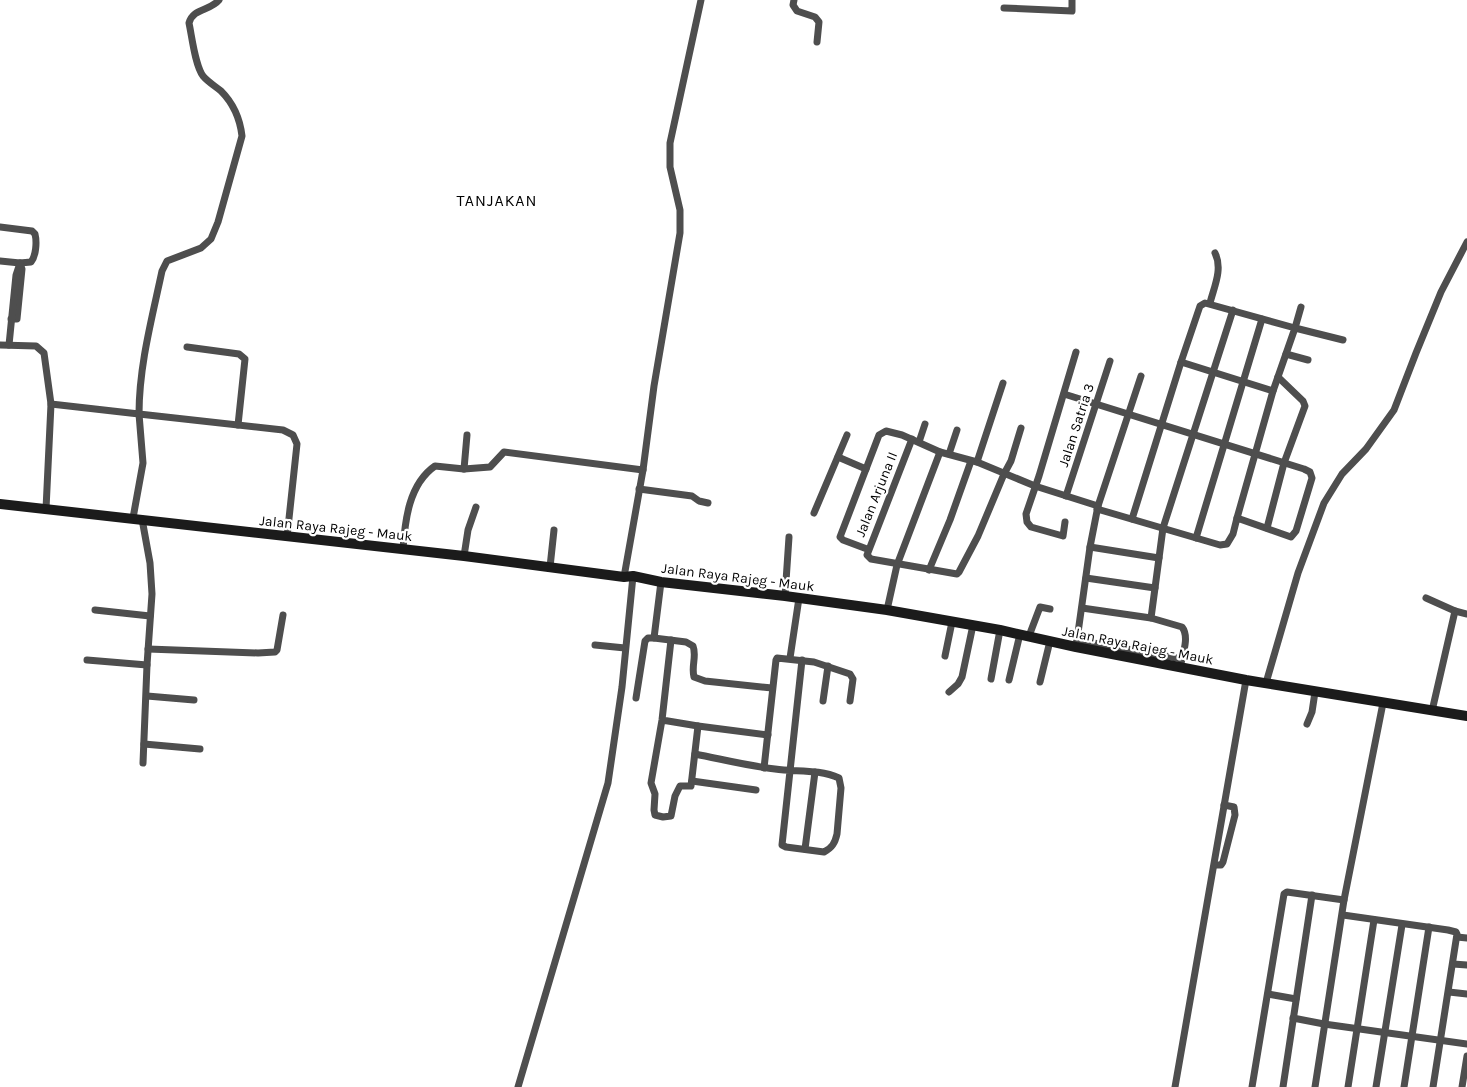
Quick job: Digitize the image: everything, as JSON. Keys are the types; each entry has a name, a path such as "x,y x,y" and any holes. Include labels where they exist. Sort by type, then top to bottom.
{"main road":[{"name":"Jalan Raya Rajeg - Mauk","path":"0,504 464,556 887,610 1050,641 1076,643 1181,664 1246,680 1432,712 1467,716"}],"street":[{"path":"144,763 152,578 138,519 143,463 139,394 142,368 162,271 167,260 202,248 211,239 218,222 242,136 241,126 234,108 221,91 203,76 199,67 190,23 191,17 195,13 214,6 220,0"},
{"path":"518,1087 608,783 622,687 628,576 639,489 680,233 680,210 670,167 670,143 701,0"},
{"path":"794,0 797,11 815,17 820,22 817,42"},
{"path":"1004,8 1072,11 1072,0"},
{"path":"0,227 30,231 35,234 36,239 33,259 30,263 20,264 0,261"},
{"path":"1266,683 1298,573 1324,503 1342,474 1372,442 1394,410 1435,306 1467,242"},
{"path":"1210,303 1219,268 1219,262 1215,253"},
{"path":"9,346 12,319 17,319 22,269 20,264"},
{"path":"1132,519 1200,306 1210,303 1343,340"},
{"path":"1021,428 1011,461 1004,474 978,536 959,572 952,574 897,565 868,553 842,540 840,537 879,435 883,432 891,432 940,452 974,461 1004,474 1035,486 1132,519 1220,545 1227,544 1237,518 1254,454 1301,307"},
{"path":"1151,618 1158,558 1164,528 1233,310"},
{"path":"1196,538 1262,318"},
{"path":"0,345 36,346 44,353 51,404 46,509"},
{"path":"187,347 239,354 245,359 238,425"},
{"path":"1065,522 1063,536 1034,528 1026,519 1026,514 1076,352"},
{"path":"1286,354 1308,360"},
{"name":"Jalan Satria 3","path":"1066,496 1110,361"},
{"path":"1181,362 1273,392"},
{"path":"1076,643 1090,547 1098,507 1141,376"},
{"path":"1267,528 1284,463 1305,406 1303,401 1278,377"},
{"path":"929,570 974,461 1003,384"},
{"path":"1064,394 1310,472 1311,484 1294,535 1288,537 1237,518"},
{"path":"51,404 283,430 293,434 297,444 287,537"},
{"name":"Jalan Arjuna II","path":"868,553 915,441 925,424"},
{"path":"948,454 957,430"},
{"path":"464,469 467,435"},
{"path":"814,513 846,435"},
{"path":"403,549 407,512 423,476 435,466 464,469 490,467 504,452 642,470"},
{"path":"887,610 897,565 940,452"},
{"path":"838,457 866,469"},
{"path":"639,489 692,496 699,501 708,503"},
{"path":"464,556 468,530 476,507"},
{"path":"550,567 554,530"},
{"path":"785,596 789,537"},
{"path":"1090,547 1158,558"},
{"path":"1086,578 1155,588"},
{"path":"654,638 661,582"},
{"path":"790,658 799,598"},
{"path":"1426,598 1455,611 1467,614"},
{"path":"1009,680 1024,635 1040,607 1050,609"},
{"path":"1082,608 1151,618 1182,627 1186,637 1181,664"},
{"path":"95,610 150,616"},
{"path":"1432,712 1455,611"},
{"path":"148,649 275,652 277,650 283,615"},
{"path":"945,656 952,622"},
{"path":"949,692 958,684 962,677 973,626"},
{"path":"991,679 1000,630"},
{"path":"636,698 645,641 648,638 686,642 693,646 695,653 693,674 696,678 772,688"},
{"path":"671,640 662,720 651,783 655,794 655,815 670,817 675,796 680,786 689,786 692,781 698,726"},
{"path":"1040,682 1050,641"},
{"path":"595,645 625,648"},
{"path":"764,768 776,660 780,657 802,660 828,666 852,676 850,701"},
{"path":"87,660 147,665"},
{"path":"695,754 764,768 791,770 815,772 839,778 841,781 837,834 832,847 824,852 782,845 791,770 802,660"},
{"path":"824,701 828,666"},
{"path":"1175,1087 1246,680"},
{"path":"1307,724 1312,712 1315,692"},
{"path":"147,696 194,700"},
{"path":"1314,1087 1344,900 1383,703"},
{"path":"662,720 768,735"},
{"path":"144,744 200,749"},
{"path":"805,850 815,772"},
{"path":"692,781 756,790"},
{"path":"1215,865 1221,865 1223,862 1235,815 1234,807 1224,805"},
{"path":"1252,1087 1284,894 1287,892 1344,900"},
{"path":"1283,1087 1312,895"},
{"path":"1342,916 1456,932 1449,992 1433,1087"},
{"path":"1348,1087 1374,920"},
{"path":"1376,1087 1402,925"},
{"path":"1404,1087 1428,927"},
{"path":"1457,936 1467,938"},
{"path":"1453,964 1467,965"},
{"path":"1449,992 1467,994"},
{"path":"1268,994 1296,999"},
{"path":"1293,1018 1467,1044"},
{"path":"1462,1087 1467,1056"}],"district":[{"name":"TANJAKAN","path":"497,200"}]}
